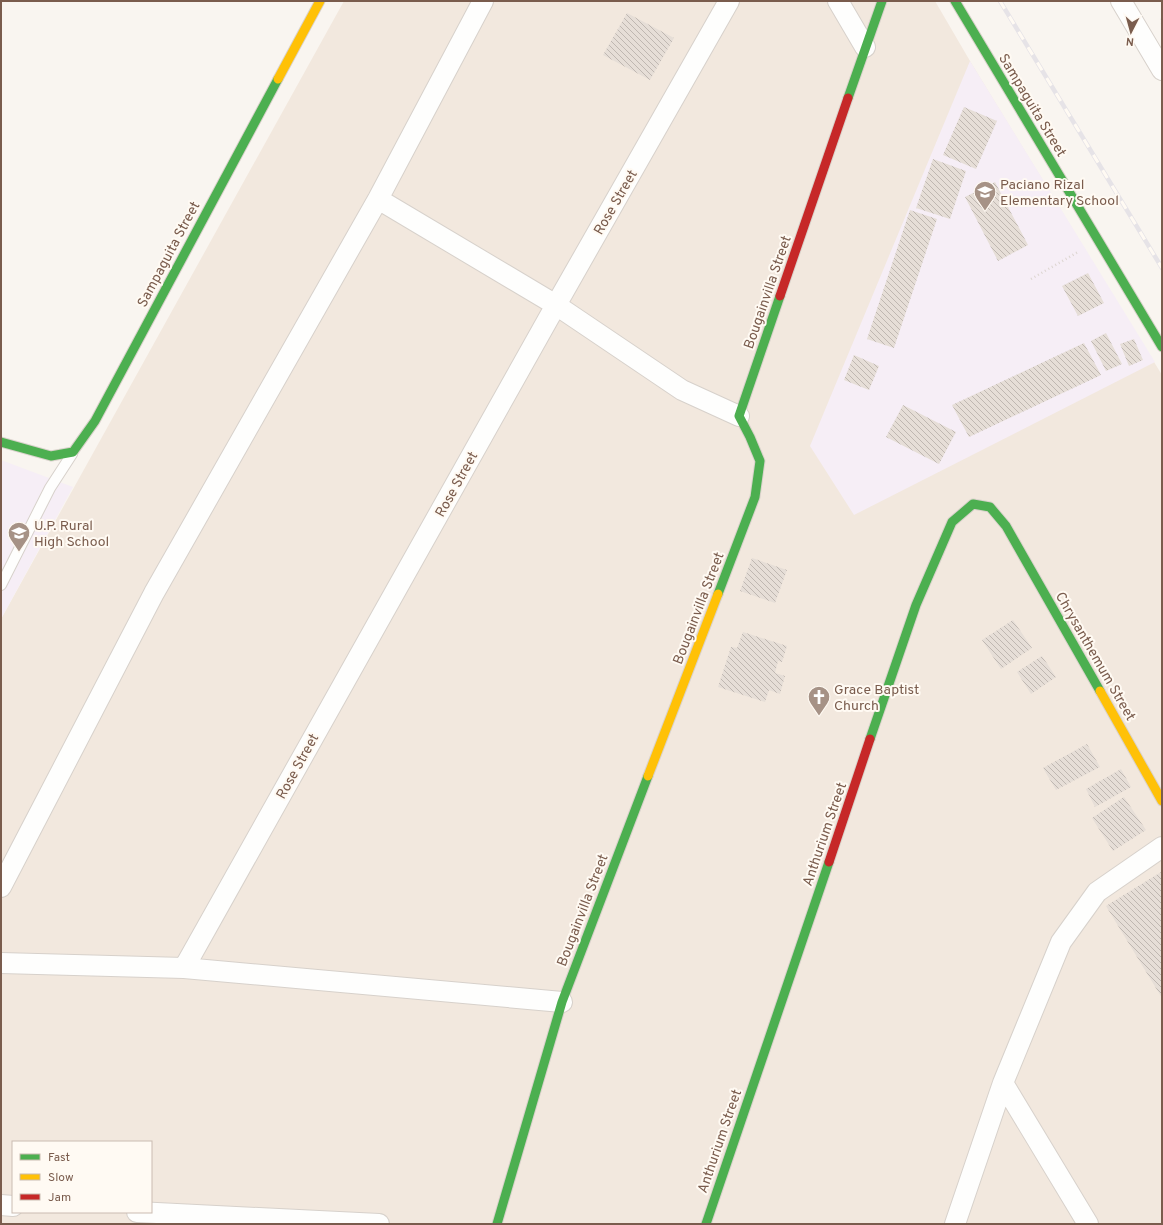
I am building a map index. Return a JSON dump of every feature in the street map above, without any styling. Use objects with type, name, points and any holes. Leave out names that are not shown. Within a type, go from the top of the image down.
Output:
[{"type":"street","name":"Sampaguita Street","points":[[73,452],[94,421],[320,1]]},
{"type":"street","points":[[1,887],[154,593],[378,199],[483,1]]},
{"type":"street","name":"Rose Street","points":[[184,968],[556,305],[729,1]]},
{"type":"street","points":[[838,1],[865,47]]},
{"type":"street","name":"Bougainvilla Street","points":[[497,1224],[562,1002],[755,497],[760,462],[750,437],[739,416],[882,1]]},
{"type":"street","name":"Sampaguita Street","points":[[954,1],[1162,347]]},
{"type":"street","points":[[1121,1],[1162,70]]},
{"type":"street","points":[[378,199],[556,305],[682,390],[739,416]]},
{"type":"street","points":[[1,442],[51,456],[73,452]]},
{"type":"street","name":"Anthurium Street","points":[[706,1224],[916,605],[952,522],[962,513],[973,504],[990,508],[1006,526]]},
{"type":"street","name":"Chrysanthemum Street","points":[[1006,526],[1162,801]]},
{"type":"street","points":[[955,1224],[1003,1083],[1061,942],[1097,892],[1162,847]]},
{"type":"street","points":[[1,963],[184,968],[562,1002]]},
{"type":"street","points":[[1003,1083],[1088,1224]]},
{"type":"street","points":[[1,1205],[12,1206]]},
{"type":"street","points":[[152,1213],[379,1224]]},
{"type":"lane","points":[[1,585],[50,488],[73,452]]},
{"type":"path","points":[[1162,19],[1162,23]]},
{"type":"path","points":[[1032,279],[1097,240]]},
{"type":"shaded area","points":[[344,1],[935,1],[970,61],[1162,375],[1162,1224],[1,1224],[1,619]]},
{"type":"shaded area","name":"Paciano Rizal Elementary School","points":[[970,61],[1155,362],[854,515],[810,446]]},
{"type":"shaded area","name":"U.P. Rural High School","points":[[1,460],[73,487],[1,619]]},
{"type":"building","points":[[627,13],[674,38],[650,80],[603,55]]},
{"type":"building","points":[[964,107],[997,121],[976,169],[943,155]]},
{"type":"building","points":[[933,159],[966,171],[950,219],[916,208]]},
{"type":"building","points":[[995,182],[1028,245],[998,261],[965,197]]},
{"type":"building","points":[[910,210],[937,219],[894,348],[867,339]]},
{"type":"building","points":[[1088,273],[1104,303],[1078,316],[1062,286]]},
{"type":"building","points":[[1106,333],[1122,364],[1106,371],[1091,341]]},
{"type":"building","points":[[1134,339],[1143,360],[1129,366],[1120,344]]},
{"type":"building","points":[[1084,343],[1101,375],[969,437],[952,405]]},
{"type":"building","points":[[854,355],[879,366],[869,390],[844,380]]},
{"type":"building","points":[[903,405],[956,432],[939,464],[886,437]]},
{"type":"building","points":[[752,558],[787,570],[775,603],[740,591]]},
{"type":"building","points":[[1013,620],[1032,648],[1001,669],[982,640]]},
{"type":"building","points":[[743,632],[787,646],[782,662],[778,661],[775,673],[785,676],[780,694],[769,690],[765,702],[718,687],[731,647],[737,648]]},
{"type":"building","points":[[1042,656],[1056,677],[1031,694],[1017,672]]},
{"type":"building","points":[[1087,744],[1100,767],[1056,790],[1043,768]]},
{"type":"building","points":[[1121,769],[1131,787],[1095,807],[1086,789]]},
{"type":"building","points":[[1124,797],[1146,830],[1113,851],[1092,818]]},
{"type":"building","points":[[1161,872],[1162,874],[1162,998],[1106,906]]},
{"type":"railway","points":[[1000,1],[1162,268]]},
{"type":"traffic: fast","points":[[848,98],[882,1]]},
{"type":"traffic: fast","points":[[955,1],[1162,347]]},
{"type":"traffic: fast","points":[[1,442],[51,456],[73,452],[95,421],[278,79]]},
{"type":"traffic: fast","points":[[718,594],[755,497],[760,461],[739,416],[780,296]]},
{"type":"traffic: fast","points":[[870,739],[916,605],[952,522],[973,504],[990,507],[1006,526],[1100,691]]},
{"type":"traffic: fast","points":[[497,1224],[562,1002],[648,776]]},
{"type":"traffic: fast","points":[[706,1224],[829,862]]},
{"type":"traffic: slow","points":[[278,79],[320,1]]},
{"type":"traffic: slow","points":[[648,776],[718,594]]},
{"type":"traffic: slow","points":[[1100,691],[1162,801]]},
{"type":"traffic: jam","points":[[780,296],[848,98]]},
{"type":"traffic: jam","points":[[829,862],[870,739]]},
{"type":"place","name":"Paciano Rizal Elementary School","points":[[985,212]]},
{"type":"place","name":"U.P. Rural High School","points":[[19,552]]},
{"type":"place","name":"Grace Baptist Church","points":[[819,716]]}]
